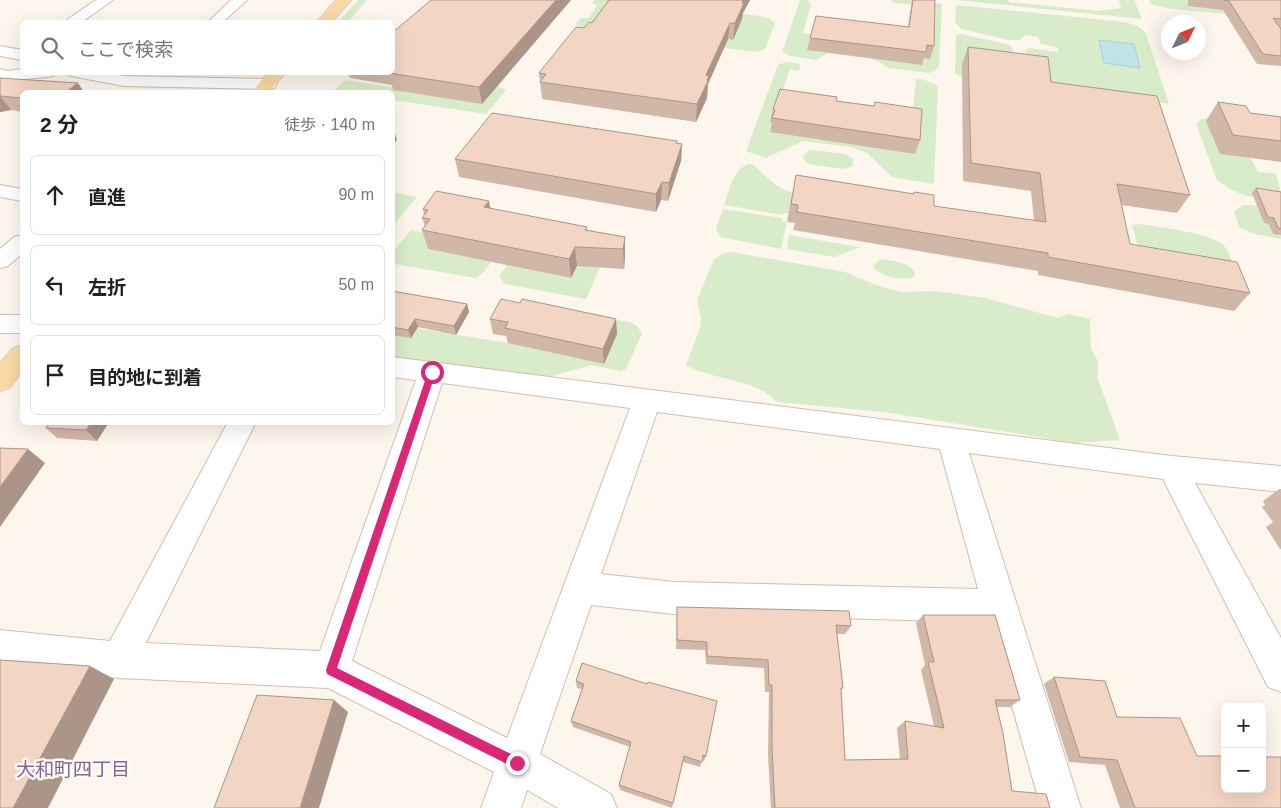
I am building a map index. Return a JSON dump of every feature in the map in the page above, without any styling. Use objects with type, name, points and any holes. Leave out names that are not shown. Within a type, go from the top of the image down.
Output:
[{"type":"main road","points":[[326,20],[344,0]]},
{"type":"main road","points":[[0,381],[20,357]]},
{"type":"street","points":[[77,20],[106,0]]},
{"type":"street","points":[[217,20],[240,0]]},
{"type":"street","points":[[0,50],[20,55]]},
{"type":"street","points":[[0,74],[22,75]]},
{"type":"street","points":[[92,75],[124,81],[155,76],[269,83]]},
{"type":"street","points":[[140,90],[155,76]]},
{"type":"street","points":[[0,191],[20,195]]},
{"type":"street","points":[[0,261],[20,244]]},
{"type":"street","points":[[0,324],[20,324]]},
{"type":"street","points":[[395,367],[1172,468],[1281,479]]},
{"type":"street","points":[[331,670],[432,372]]},
{"type":"street","points":[[501,808],[647,400]]},
{"type":"street","points":[[119,660],[240,425]]},
{"type":"street","points":[[954,439],[954,453],[1060,808]]},
{"type":"street","points":[[1172,468],[1281,674]]},
{"type":"street","points":[[580,588],[674,598],[1000,606]]},
{"type":"street","points":[[0,648],[119,660],[331,670],[517,763],[597,808]]},
{"type":"green space","points":[[358,0],[367,0],[350,20],[340,20]]},
{"type":"green space","points":[[594,0],[625,0],[760,16],[770,19],[775,23],[765,49],[756,52],[584,30],[575,24],[581,18],[589,18],[597,5],[592,4]]},
{"type":"green space","points":[[800,0],[808,0],[811,5],[803,33],[923,48],[926,7],[891,2],[891,0],[915,0],[942,4],[939,67],[929,73],[889,68],[874,59],[828,53],[816,60],[791,56],[782,52]]},
{"type":"green space","points":[[956,0],[1009,0],[1009,2],[1099,11],[1121,8],[1119,0],[1134,0],[1142,19]]},
{"type":"green space","points":[[1149,0],[1276,0],[1281,3],[1281,33],[1267,18],[1165,8],[1151,4]]},
{"type":"green space","points":[[956,5],[1124,22],[1136,26],[1146,34],[1169,104],[959,76],[955,73],[956,36],[961,34],[1006,44],[1013,48],[1012,54],[1025,56],[1025,50],[1029,48],[1058,52],[1058,48],[1041,44],[1038,37],[1025,35],[1020,40],[1009,40],[961,29],[955,22]]},
{"type":"green space","points":[[786,62],[800,64],[799,71],[790,69],[778,102],[912,117],[916,79],[925,80],[938,86],[934,184],[892,177],[867,153],[851,147],[803,141],[766,158],[746,151],[778,65]]},
{"type":"green space","points":[[407,71],[494,84],[506,90],[486,114],[395,100],[395,90],[334,90],[346,80],[390,87]]},
{"type":"green space","points":[[1201,119],[1231,120],[1258,172],[1276,174],[1281,193],[1262,198],[1246,196],[1232,190],[1217,180],[1196,124]]},
{"type":"green space","points":[[810,150],[845,154],[853,159],[853,166],[843,169],[808,164],[803,158]]},
{"type":"green space","points":[[754,165],[771,181],[784,189],[799,194],[822,197],[791,203],[789,213],[784,213],[783,215],[724,205],[735,175],[744,166]]},
{"type":"green space","points":[[395,192],[417,197],[395,224]]},
{"type":"green space","points":[[1243,205],[1272,206],[1281,216],[1281,239],[1255,234],[1239,227],[1234,211]]},
{"type":"green space","points":[[723,209],[782,218],[782,221],[787,222],[781,249],[720,237],[716,229]]},
{"type":"green space","points":[[1139,224],[1185,231],[1210,238],[1225,247],[1232,261],[1229,264],[1139,251],[1132,225]]},
{"type":"green space","points":[[411,230],[430,234],[428,249],[491,262],[484,272],[475,278],[395,264],[395,249]]},
{"type":"green space","points":[[789,235],[860,247],[834,257],[787,249]]},
{"type":"green space","points":[[732,252],[845,272],[876,285],[901,292],[935,291],[985,298],[1058,318],[1069,314],[1090,319],[1091,349],[1098,361],[1098,379],[1120,440],[1075,443],[884,412],[777,402],[757,388],[686,365],[700,328],[701,318],[697,300],[714,259],[724,253]]},
{"type":"green space","points":[[883,259],[901,263],[913,269],[914,277],[898,278],[880,273],[873,266]]},
{"type":"green space","points":[[507,265],[571,278],[577,266],[601,265],[586,299],[505,284],[499,276]]},
{"type":"green space","points":[[557,309],[629,322],[636,325],[642,333],[626,369],[620,371],[591,365],[546,378],[395,358],[395,324],[508,343],[524,314]]},
{"type":"water","points":[[1099,40],[1134,44],[1140,68],[1104,63]]},
{"type":"building","points":[[431,0],[556,0],[479,87],[395,74],[395,30]]},
{"type":"building","points":[[609,0],[743,0],[742,3],[744,3],[735,23],[730,23],[706,75],[709,76],[708,81],[697,104],[540,82],[546,74],[539,73],[576,27],[584,28],[589,22],[592,23]]},
{"type":"building","points":[[913,0],[935,0],[934,46],[927,45],[926,52],[810,38],[816,16],[909,27]]},
{"type":"building","points":[[1223,0],[1281,0],[1281,19],[1273,18],[1281,29],[1281,56],[1263,54],[1229,1]]},
{"type":"building","points":[[968,47],[1048,57],[1051,82],[1157,96],[1190,195],[1117,184],[1130,244],[1237,262],[1250,293],[1048,257],[1048,253],[797,212],[798,205],[791,204],[796,175],[914,194],[914,192],[934,195],[934,206],[1046,222],[1040,173],[971,163]]},
{"type":"building","points":[[0,78],[78,83],[69,90],[20,90],[20,98],[0,96]]},
{"type":"building","points":[[780,89],[837,97],[836,101],[874,106],[875,102],[922,109],[920,140],[772,118]]},
{"type":"building","points":[[1218,102],[1246,106],[1250,113],[1281,117],[1281,141],[1233,135]]},
{"type":"building","points":[[492,113],[677,141],[676,143],[682,144],[669,183],[662,182],[656,194],[455,159]]},
{"type":"building","points":[[1256,188],[1281,192],[1281,229],[1278,228],[1274,218],[1268,217]]},
{"type":"building","points":[[436,191],[489,201],[484,207],[587,227],[585,230],[625,237],[623,249],[575,247],[569,259],[422,230],[430,219],[422,218],[428,210],[423,209]]},
{"type":"building","points":[[395,292],[467,304],[454,326],[415,319],[408,330],[395,328]]},
{"type":"building","points":[[501,299],[520,303],[522,299],[616,319],[603,349],[505,328],[508,322],[490,319]]},
{"type":"building","points":[[48,425],[90,425],[86,430],[46,428]]},
{"type":"building","points":[[0,448],[28,449],[0,487]]},
{"type":"building","points":[[677,607],[849,611],[851,626],[836,625],[843,688],[841,688],[845,760],[908,759],[905,721],[944,728],[928,662],[934,662],[923,615],[995,615],[1020,700],[995,700],[1003,733],[1012,791],[1046,794],[1050,808],[775,808],[772,748],[772,685],[769,685],[768,660],[707,656],[707,642],[677,640]]},
{"type":"building","points":[[0,660],[90,666],[13,808],[0,808]]},
{"type":"building","points":[[582,663],[647,684],[648,682],[717,701],[706,756],[703,755],[702,762],[684,756],[673,803],[619,785],[631,742],[571,721],[584,684],[576,681]]},
{"type":"building","points":[[1054,677],[1105,681],[1117,717],[1180,718],[1197,756],[1221,756],[1221,793],[1266,793],[1266,757],[1281,757],[1281,808],[1135,808],[1117,760],[1080,757]]},
{"type":"building","points":[[257,695],[334,700],[300,808],[214,808]]},
{"type":"district","name":"大和町四丁目","points":[[73,769]]},
{"type":"route","points":[[432,372],[331,670],[517,763]]}]
